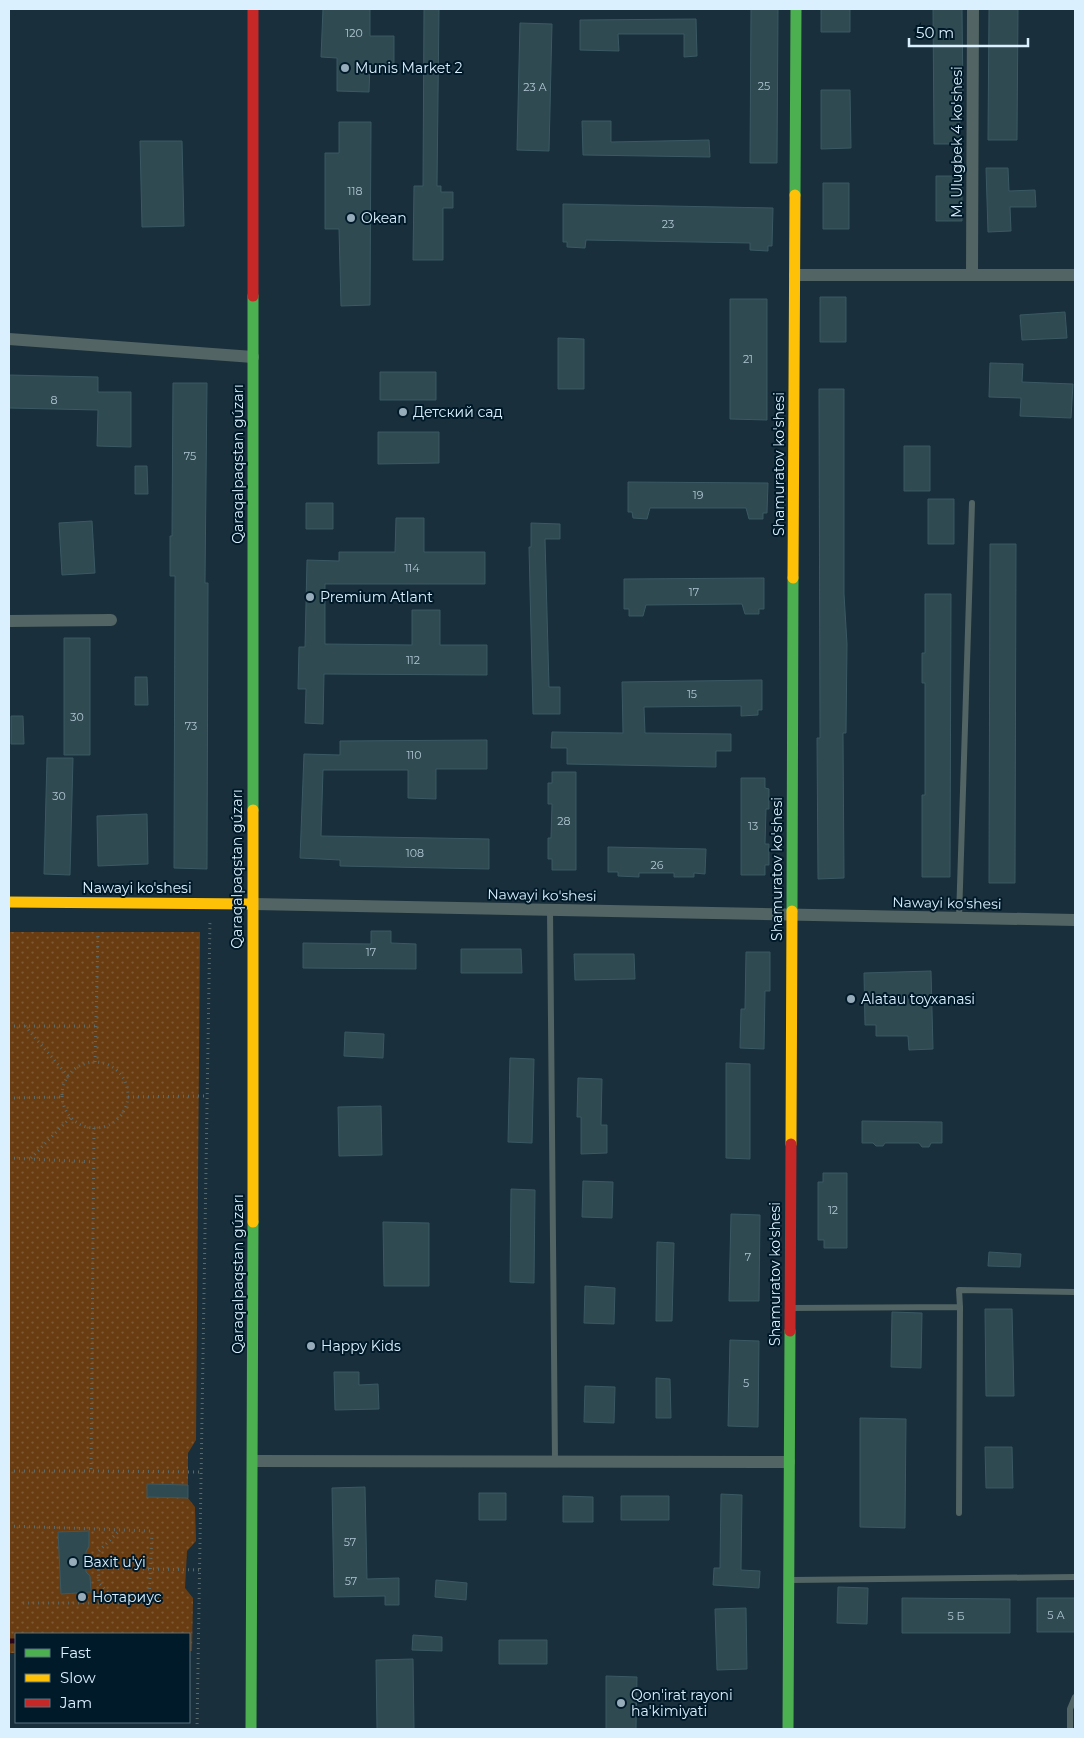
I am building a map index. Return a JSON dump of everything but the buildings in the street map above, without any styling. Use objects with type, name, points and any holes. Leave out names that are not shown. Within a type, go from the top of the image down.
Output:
[{"type":"street","name":"Qaraqalpaqstan gúzarı","points":[[251,1729],[253,1461],[253,9]]},
{"type":"street","name":"Shamuratov ko'shesi","points":[[788,1729],[796,9]]},
{"type":"street","name":"M. Ulugbek 4 ko'shesi","points":[[972,275],[973,9]]},
{"type":"street","points":[[795,275],[1075,275]]},
{"type":"street","points":[[9,339],[253,357]]},
{"type":"street","points":[[9,621],[111,620]]},
{"type":"street","name":"Nawayi ko'shesi","points":[[9,902],[210,903],[1075,920]]},
{"type":"street","points":[[253,1461],[790,1462]]},
{"type":"lane","points":[[959,918],[972,503]]},
{"type":"lane","points":[[550,910],[555,1461]]},
{"type":"lane","points":[[959,1513],[959,1290],[1075,1292]]},
{"type":"lane","points":[[790,1308],[960,1307]]},
{"type":"lane","points":[[789,1580],[1075,1577]]},
{"type":"lane","points":[[1070,1729],[1070,1709],[1075,1697]]},
{"type":"path","points":[[197,1729],[210,903]]},
{"type":"path","points":[[95,1062],[98,932]]},
{"type":"path","points":[[9,1026],[96,1026]]},
{"type":"path","points":[[25,1026],[68,1076]]},
{"type":"path","points":[[95,1062],[106,1064],[115,1069],[127,1086],[128,1097],[121,1116],[112,1124],[94,1128],[80,1124],[71,1117],[65,1108],[63,1097],[64,1086],[68,1076],[85,1064],[95,1062]]},
{"type":"path","points":[[128,1097],[207,1096]]},
{"type":"path","points":[[9,1098],[63,1097]]},
{"type":"path","points":[[31,1158],[71,1117]]},
{"type":"path","points":[[90,1471],[94,1128]]},
{"type":"path","points":[[9,1158],[94,1162]]},
{"type":"path","points":[[9,1471],[201,1472]]},
{"type":"path","points":[[9,1526],[152,1531],[149,1603],[23,1603]]},
{"type":"path","points":[[118,1603],[99,1583],[98,1552],[120,1530]]},
{"type":"path","points":[[98,1568],[200,1570]]},
{"type":"shaded area","points":[[9,932],[200,932],[196,1440],[188,1453],[188,1498],[195,1507],[196,1541],[187,1551],[185,1588],[193,1598],[192,1651],[190,1651],[190,1633],[15,1633],[15,1653],[9,1653]]},
{"type":"waterway","points":[[9,1641],[15,1641]]},
{"type":"traffic: fast","points":[[795,195],[796,9]]},
{"type":"traffic: fast","points":[[253,296],[253,810]]},
{"type":"traffic: fast","points":[[792,911],[793,578]]},
{"type":"traffic: fast","points":[[251,1729],[253,1222]]},
{"type":"traffic: fast","points":[[788,1729],[790,1331]]},
{"type":"traffic: slow","points":[[793,578],[795,195]]},
{"type":"traffic: slow","points":[[253,810],[253,1222]]},
{"type":"traffic: slow","points":[[9,902],[252,904]]},
{"type":"traffic: slow","points":[[791,1144],[792,911]]},
{"type":"traffic: jam","points":[[253,9],[253,296]]},
{"type":"traffic: jam","points":[[790,1331],[791,1144]]},
{"type":"place","name":"Munis Market 2","points":[[345,68]]},
{"type":"place","name":"Okean","points":[[351,218]]},
{"type":"place","name":"Детский сад","points":[[403,412]]},
{"type":"place","name":"Premium Atlant","points":[[310,597]]},
{"type":"place","name":"Alatau toyxanasi","points":[[851,999]]},
{"type":"place","name":"Happy Kids","points":[[311,1346]]},
{"type":"place","name":"Baxit u'yi","points":[[73,1562]]},
{"type":"place","name":"Нотариус","points":[[82,1597]]},
{"type":"place","name":"Qon'irat rayoni ha'kimiyati","points":[[621,1703]]}]
